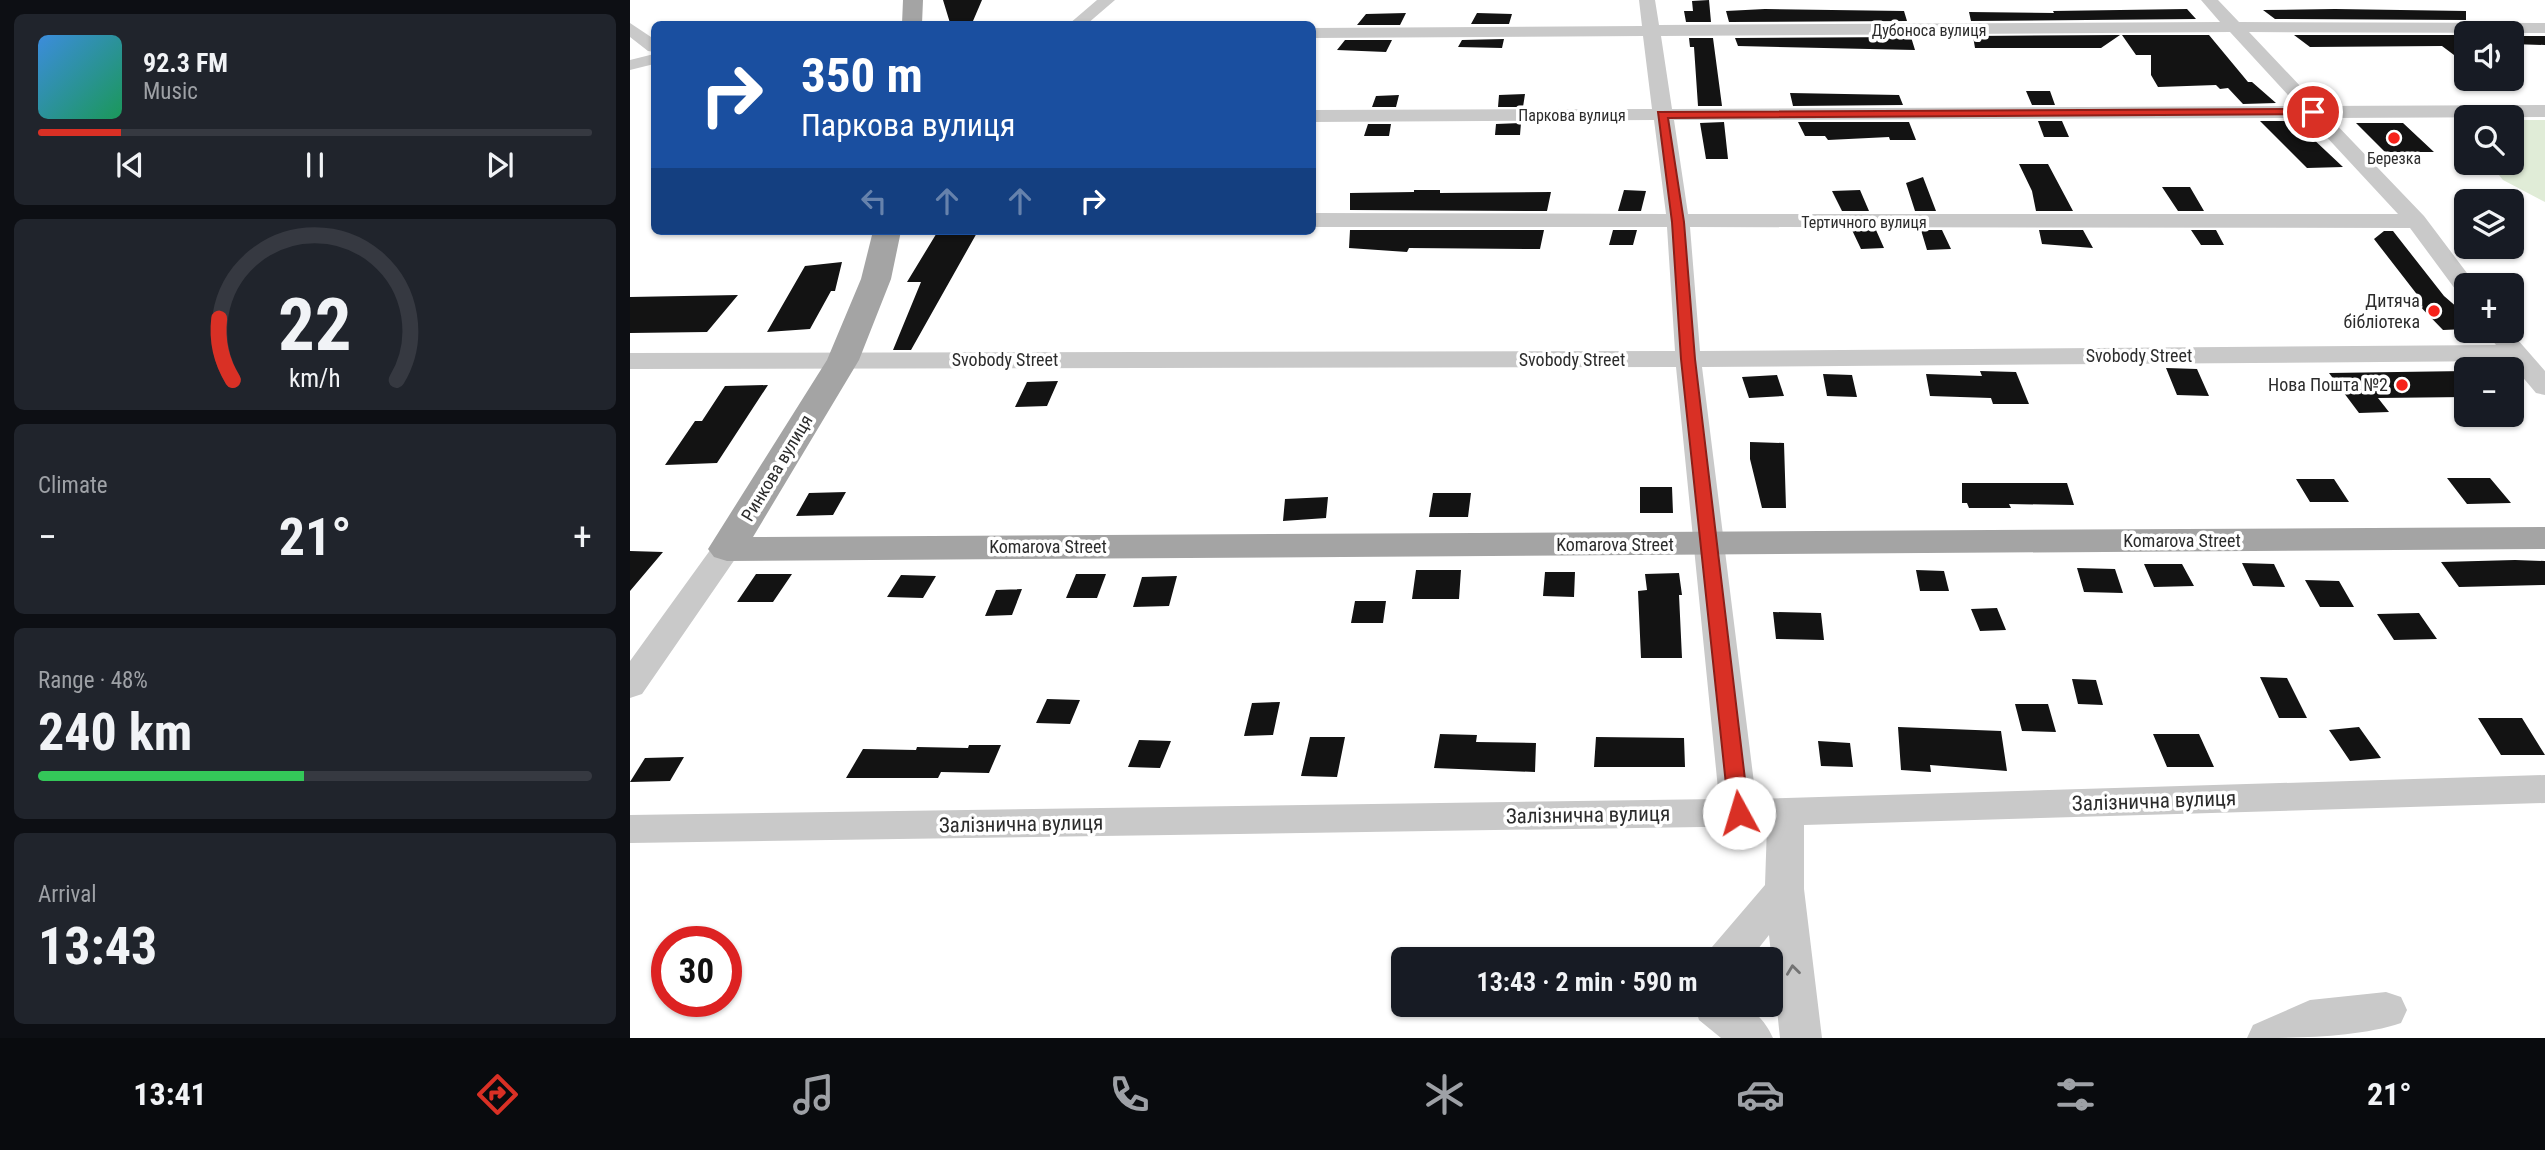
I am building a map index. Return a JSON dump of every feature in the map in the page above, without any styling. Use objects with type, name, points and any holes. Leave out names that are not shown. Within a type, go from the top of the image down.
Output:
[{"type":"main road","points":[[912,21],[913,0]]},
{"type":"main road","name":"Ринкова вулиця","points":[[727,549],[842,360],[876,279],[886,235]]},
{"type":"main road","name":"Komarova Street","points":[[727,549],[2545,538]]},
{"type":"street","points":[[1081,21],[1107,0]]},
{"type":"street","points":[[1647,0],[1678,222],[1688,359],[1739,813]]},
{"type":"street","points":[[2209,0],[2416,220],[2455,273]]},
{"type":"street","name":"Дубоноса вулиця","points":[[1316,33],[2234,27],[2545,28]]},
{"type":"street","points":[[630,28],[651,45]]},
{"type":"street","points":[[630,65],[651,59]]},
{"type":"street","name":"Паркова вулиця","points":[[1316,116],[2545,111]]},
{"type":"street","name":"Тертичного вулиця","points":[[1316,220],[2416,220]]},
{"type":"street","points":[[2506,343],[2545,387]]},
{"type":"street","name":"Svobody Street","points":[[630,361],[1688,359],[2514,353]]},
{"type":"street","name":"Ринкова вулиця","points":[[630,686],[727,549]]},
{"type":"street","name":"Залізнична вулиця","points":[[630,829],[1739,813],[2545,789]]},
{"type":"street","points":[[1786,811],[1784,889],[1801,1038]]},
{"type":"street","points":[[1736,947],[1784,889]]},
{"type":"street","points":[[2268,1038],[2310,1018],[2386,1010]]},
{"type":"street","points":[[1726,1017],[1752,1038]]},
{"type":"green space","points":[[2524,120],[2545,120],[2545,202],[2503,180],[2499,175],[2524,175]]},
{"type":"building","points":[[943,0],[982,0],[973,21],[949,21]]},
{"type":"building","points":[[1709,0],[1711,22],[1686,22],[1684,11],[1693,11],[1692,1]]},
{"type":"building","points":[[2187,9],[2196,19],[1971,21],[1969,12],[2054,13],[2053,11]]},
{"type":"building","points":[[2263,10],[2466,11],[2466,20],[2275,19]]},
{"type":"building","points":[[1726,11],[1904,11],[1907,21],[1729,22]]},
{"type":"building","points":[[1406,13],[1400,25],[1357,25],[1366,14]]},
{"type":"building","points":[[1477,13],[1512,14],[1509,24],[1471,24]]},
{"type":"building","points":[[2120,35],[2101,48],[1975,48],[1973,36]]},
{"type":"building","points":[[2122,35],[2209,35],[2248,82],[2252,82],[2276,103],[2243,104],[2228,88],[2220,89],[2216,85],[2158,87],[2151,75],[2151,55],[2136,55]]},
{"type":"building","points":[[2294,35],[2454,35],[2454,55],[2442,46],[2310,47]]},
{"type":"building","points":[[2524,36],[2545,36],[2545,45],[2524,44]]},
{"type":"building","points":[[1911,37],[1915,50],[1738,46],[1735,38]]},
{"type":"building","points":[[1689,38],[1713,38],[1722,106],[1698,106],[1694,47],[1690,47]]},
{"type":"building","points":[[1504,39],[1502,48],[1458,47],[1462,40]]},
{"type":"building","points":[[1345,40],[1392,40],[1386,52],[1337,50]]},
{"type":"building","points":[[2026,91],[2050,91],[2055,105],[2032,105]]},
{"type":"building","points":[[1790,93],[1899,95],[1903,105],[1793,106]]},
{"type":"building","points":[[1525,94],[1523,107],[1498,107],[1499,95]]},
{"type":"building","points":[[1399,95],[1396,107],[1372,107],[1376,96]]},
{"type":"building","points":[[2038,121],[2062,121],[2069,137],[2044,137]]},
{"type":"building","points":[[2260,121],[2294,121],[2343,167],[2307,168]]},
{"type":"building","points":[[1724,122],[1728,159],[1706,159],[1700,123]]},
{"type":"building","points":[[1798,122],[1909,122],[1916,140],[1890,140],[1889,137],[1828,140],[1825,136],[1805,136]]},
{"type":"building","points":[[1521,123],[1520,135],[1495,135],[1496,124]]},
{"type":"building","name":"Березка","points":[[2356,123],[2403,123],[2434,152],[2385,152]]},
{"type":"building","points":[[1368,124],[1391,124],[1389,136],[1364,136]]},
{"type":"building","points":[[2019,164],[2048,164],[2073,211],[2036,211],[2032,191]]},
{"type":"building","points":[[1923,177],[1936,211],[1915,211],[1906,183]]},
{"type":"building","points":[[2162,187],[2190,187],[2204,211],[2178,211]]},
{"type":"building","points":[[1440,190],[1440,193],[1551,192],[1547,211],[1350,210],[1350,193]]},
{"type":"building","points":[[1624,190],[1646,191],[1641,211],[1618,211]]},
{"type":"building","points":[[1860,190],[1869,211],[1842,211],[1832,191]]},
{"type":"building","points":[[1350,230],[1544,230],[1540,249],[1409,248],[1407,252],[1349,248]]},
{"type":"building","points":[[1613,230],[1637,230],[1633,245],[1609,245]]},
{"type":"building","points":[[1852,230],[1876,230],[1884,248],[1861,249]]},
{"type":"building","points":[[1921,230],[1942,230],[1951,249],[1927,250]]},
{"type":"building","points":[[2039,230],[2083,230],[2093,248],[2042,244]]},
{"type":"building","points":[[2191,230],[2216,230],[2224,245],[2201,245]]},
{"type":"building","points":[[2384,231],[2393,231],[2444,296],[2454,305],[2454,330],[2443,330],[2411,297],[2419,297],[2374,239]]},
{"type":"building","points":[[936,235],[976,235],[911,350],[893,350],[921,282],[907,282]]},
{"type":"building","points":[[842,262],[835,291],[831,291],[810,329],[767,332],[805,266]]},
{"type":"building","points":[[738,295],[707,332],[630,333],[630,297]]},
{"type":"building","points":[[2166,368],[2197,369],[2209,396],[2177,395]]},
{"type":"building","points":[[1980,371],[2016,372],[2029,404],[1993,404],[1991,398],[1930,396],[1926,374],[1982,376]]},
{"type":"building","name":"Нова Пошта №2","points":[[2454,371],[2454,397],[2378,398],[2389,412],[2359,413],[2329,373]]},
{"type":"building","points":[[1823,374],[1852,375],[1857,397],[1827,396]]},
{"type":"building","points":[[1777,375],[1784,396],[1749,398],[1742,377]]},
{"type":"building","points":[[1058,381],[1047,406],[1015,407],[1027,382]]},
{"type":"building","points":[[768,385],[717,463],[665,465],[695,421],[702,421],[725,386]]},
{"type":"building","points":[[1750,442],[1784,443],[1786,508],[1762,508],[1750,459]]},
{"type":"building","points":[[2447,478],[2490,478],[2511,503],[2467,504]]},
{"type":"building","points":[[2296,479],[2334,479],[2349,502],[2310,502]]},
{"type":"building","points":[[1962,483],[2067,483],[2074,505],[2009,504],[2011,508],[1969,508],[1967,503],[1962,503]]},
{"type":"building","points":[[1640,487],[1672,487],[1673,513],[1640,513]]},
{"type":"building","points":[[846,492],[833,515],[796,516],[809,493]]},
{"type":"building","points":[[1433,493],[1471,493],[1468,517],[1429,517]]},
{"type":"building","points":[[1328,497],[1326,518],[1283,521],[1285,499]]},
{"type":"building","points":[[630,551],[663,552],[630,591]]},
{"type":"building","points":[[2545,561],[2545,585],[2459,587],[2441,562]]},
{"type":"building","points":[[2242,563],[2274,564],[2285,587],[2253,586]]},
{"type":"building","points":[[2144,564],[2182,564],[2194,586],[2154,587]]},
{"type":"building","points":[[2077,568],[2115,569],[2123,593],[2084,592]]},
{"type":"building","points":[[1416,570],[1461,570],[1459,599],[1412,599]]},
{"type":"building","points":[[1916,570],[1944,571],[1949,591],[1920,591]]},
{"type":"building","points":[[1545,572],[1575,572],[1574,597],[1543,596]]},
{"type":"building","points":[[1679,573],[1682,595],[1679,595],[1682,658],[1641,658],[1638,591],[1647,590],[1645,574]]},
{"type":"building","points":[[756,574],[792,574],[773,602],[737,602]]},
{"type":"building","points":[[1076,574],[1106,574],[1097,598],[1066,598]]},
{"type":"building","points":[[901,575],[936,576],[923,598],[887,597]]},
{"type":"building","points":[[1177,576],[1169,606],[1133,607],[1142,577]]},
{"type":"building","points":[[2305,580],[2339,581],[2354,607],[2320,607]]},
{"type":"building","points":[[1022,589],[1012,615],[985,616],[996,590]]},
{"type":"building","points":[[1355,601],[1386,601],[1383,623],[1351,623]]},
{"type":"building","points":[[1997,608],[2006,630],[1980,631],[1971,609]]},
{"type":"building","points":[[1773,612],[1821,613],[1824,640],[1776,639]]},
{"type":"building","points":[[2419,613],[2437,639],[2394,640],[2377,614]]},
{"type":"building","points":[[2260,677],[2287,678],[2307,718],[2279,718]]},
{"type":"building","points":[[2072,679],[2096,680],[2103,705],[2078,704]]},
{"type":"building","points":[[1047,699],[1080,700],[1070,724],[1036,723]]},
{"type":"building","points":[[1280,702],[1273,735],[1244,736],[1252,703]]},
{"type":"building","points":[[2015,704],[2048,704],[2056,732],[2022,731]]},
{"type":"building","points":[[2478,718],[2522,718],[2545,755],[2501,755]]},
{"type":"building","points":[[1898,727],[2001,731],[2007,771],[1930,765],[1931,772],[1901,770]]},
{"type":"building","points":[[2359,727],[2381,758],[2350,761],[2329,730]]},
{"type":"building","points":[[1440,734],[1477,735],[1476,742],[1536,743],[1535,772],[1434,768]]},
{"type":"building","points":[[2153,734],[2199,734],[2214,767],[2167,767]]},
{"type":"building","points":[[1310,737],[1345,737],[1337,777],[1301,776]]},
{"type":"building","points":[[1596,737],[1684,738],[1685,767],[1594,767]]},
{"type":"building","points":[[1139,740],[1171,741],[1160,768],[1128,767]]},
{"type":"building","points":[[1818,741],[1850,743],[1853,767],[1821,766]]},
{"type":"building","points":[[969,745],[1001,745],[989,773],[941,772],[938,778],[846,778],[863,749],[916,750],[917,747],[968,748]]},
{"type":"building","points":[[684,757],[670,781],[630,782],[645,758]]},
{"type":"place","name":"Березка","points":[[2394,138]]},
{"type":"place","name":"Дитяча бібліотека","points":[[2434,311]]},
{"type":"place","name":"Нова Пошта №2","points":[[2402,385]]},
{"type":"route","points":[[1739,813],[1688,359],[1678,222],[1662,115],[2313,112]]}]
